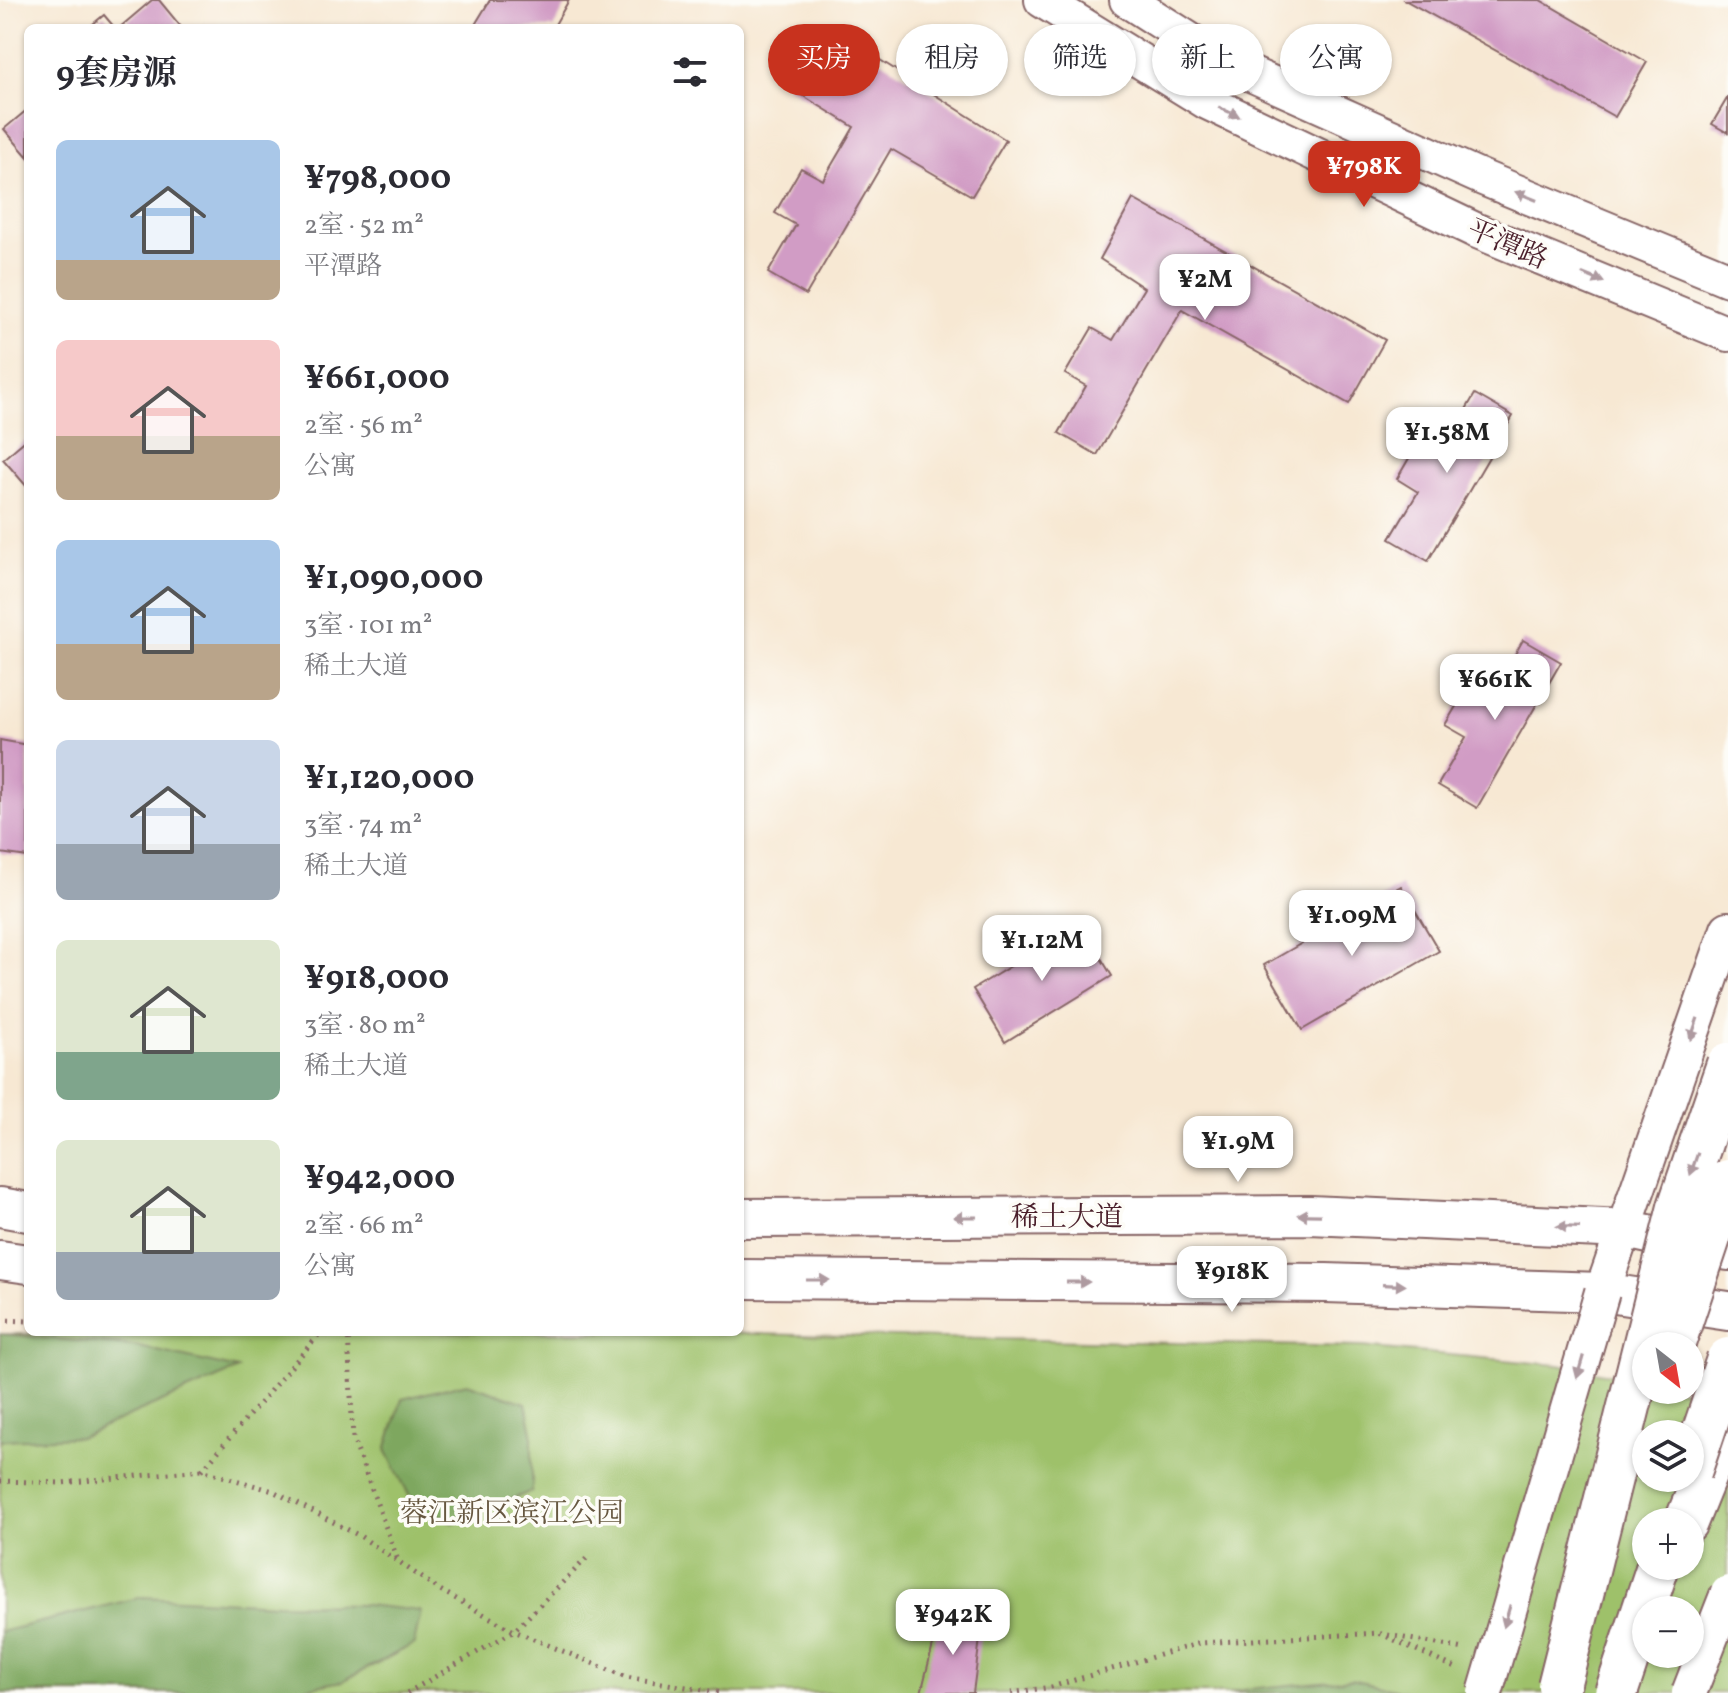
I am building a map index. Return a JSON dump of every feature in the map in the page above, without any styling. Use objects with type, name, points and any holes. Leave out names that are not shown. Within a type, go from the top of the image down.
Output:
[{"type":"main road","points":[[1558,1689],[1679,1207],[1728,1064]]},
{"type":"main road","points":[[1678,1332],[1728,1181]]},
{"type":"main road","points":[[0,1207],[24,1211]]},
{"type":"main road","name":"稀土大道","points":[[744,1218],[1310,1215],[1625,1229],[1728,1251]]},
{"type":"main road","points":[[0,1260],[24,1263]]},
{"type":"main road","points":[[744,1279],[1326,1283],[1602,1292],[1728,1311]]},
{"type":"main road","points":[[1704,1430],[1728,1359]]},
{"type":"main road","points":[[1558,1689],[1653,1404]]},
{"type":"main road","points":[[1692,1508],[1728,1417]]},
{"type":"main road","points":[[1616,1693],[1653,1580]]},
{"type":"main road","points":[[1616,1693],[1632,1654]]},
{"type":"street","name":"平潭路","points":[[1042,0],[1207,102],[1475,230],[1728,334]]},
{"type":"street","name":"平潭路","points":[[1127,0],[1224,62],[1483,178],[1728,279]]},
{"type":"street","points":[[1478,1684],[1602,1292],[1728,929]]},
{"type":"street","points":[[1689,1693],[1728,1593]]},
{"type":"path","points":[[0,1320],[24,1321]]},
{"type":"path","points":[[202,1470],[318,1336]]},
{"type":"path","points":[[348,1336],[353,1439],[399,1563]]},
{"type":"path","points":[[0,1481],[61,1483],[202,1470],[273,1491],[360,1536],[440,1590],[514,1631],[626,1677],[722,1693]]},
{"type":"path","points":[[407,1693],[514,1631],[589,1556]]},
{"type":"path","points":[[1011,1693],[1051,1687],[1200,1643],[1379,1633],[1478,1684]]},
{"type":"green space","name":"蓉江新区滨江公园","points":[[0,1334],[744,1334],[1362,1347],[1558,1365],[1632,1378],[1632,1404],[1704,1404],[1704,1390],[1728,1394],[1728,1693],[0,1693]]},
{"type":"green space","points":[[0,1334],[135,1346],[238,1369],[81,1437],[0,1440]]},
{"type":"green space","points":[[467,1383],[526,1403],[532,1432],[532,1491],[453,1523],[410,1497],[386,1450],[402,1399]]},
{"type":"green space","points":[[142,1597],[366,1605],[421,1611],[414,1644],[343,1681],[279,1693],[0,1693],[0,1632]]},
{"type":"green space","points":[[1352,1679],[1410,1693],[1228,1693],[1248,1689]]},
{"type":"building","points":[[152,0],[159,0],[179,24],[124,24]]},
{"type":"building","points":[[490,0],[569,0],[555,24],[475,24]]},
{"type":"building","points":[[1405,0],[1540,0],[1647,62],[1615,117]]},
{"type":"building","points":[[104,15],[112,24],[93,24]]},
{"type":"building","points":[[880,60],[896,70],[896,96],[937,96],[1006,140],[972,196],[891,149],[806,295],[768,273],[796,225],[775,213],[801,168],[823,180],[854,127],[803,96],[880,96]]},
{"type":"building","points":[[1728,97],[1728,133],[1712,124]]},
{"type":"building","points":[[24,112],[24,152],[4,129]]},
{"type":"building","points":[[1133,199],[1385,340],[1349,404],[1182,310],[1097,455],[1059,433],[1086,386],[1065,374],[1092,328],[1113,340],[1144,288],[1100,259]]},
{"type":"building","points":[[1475,394],[1513,416],[1428,561],[1390,539],[1418,492],[1397,479],[1423,434],[1444,447]]},
{"type":"building","points":[[24,441],[24,483],[3,459]]},
{"type":"building","points":[[1523,640],[1561,662],[1477,808],[1438,785],[1466,737],[1445,725],[1471,681],[1493,693]]},
{"type":"building","points":[[0,740],[24,744],[24,856],[0,853]]},
{"type":"building","points":[[1401,886],[1439,951],[1302,1030],[1264,965]]},
{"type":"building","points":[[1080,924],[1112,976],[1005,1042],[973,989]]},
{"type":"building","points":[[941,1613],[982,1623],[973,1693],[921,1693]]}]
